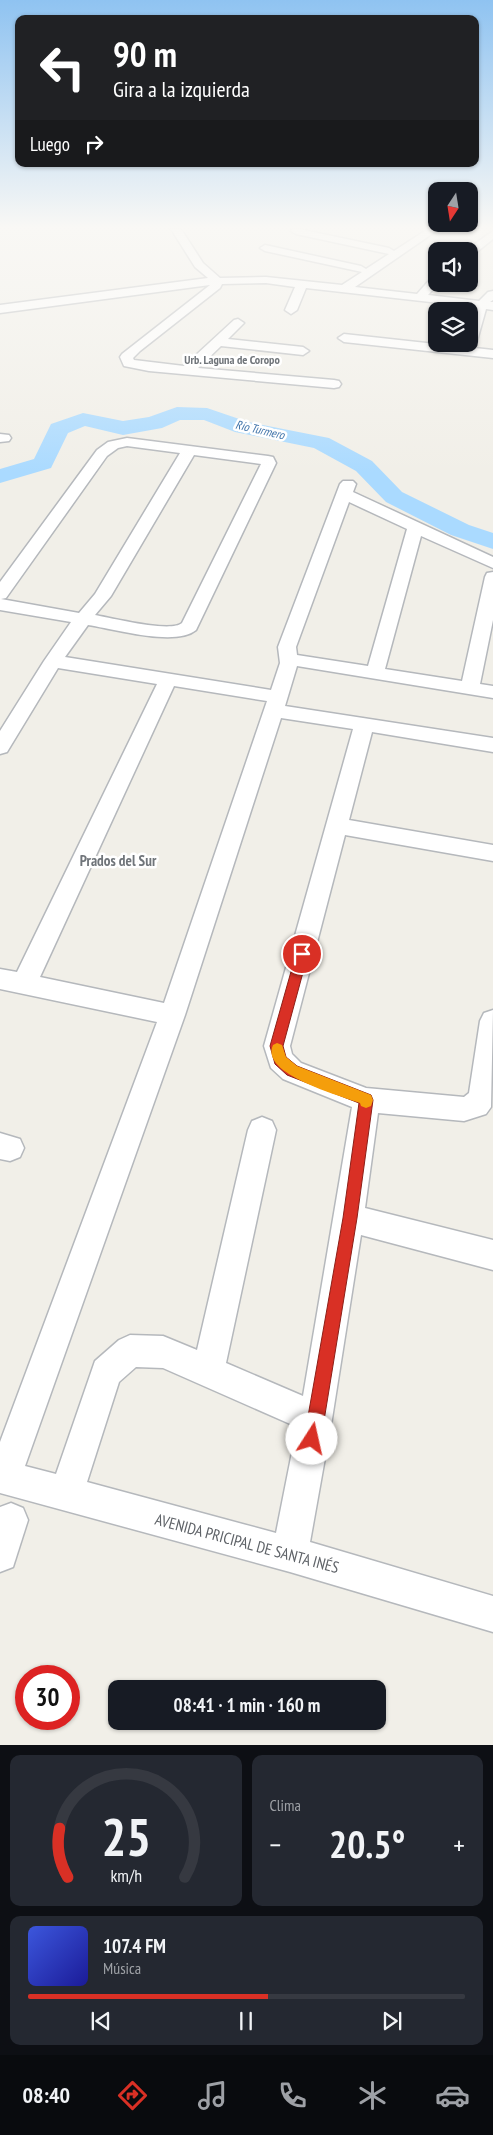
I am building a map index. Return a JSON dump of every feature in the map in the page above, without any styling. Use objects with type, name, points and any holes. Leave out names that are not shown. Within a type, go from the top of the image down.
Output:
[{"type":"street","points":[[186,310],[126,357],[129,363],[135,366],[334,384]]},
{"type":"street","points":[[478,328],[486,310]]},
{"type":"street","points":[[187,371],[238,323]]},
{"type":"street","points":[[344,338],[428,347]]},
{"type":"street","points":[[218,342],[303,351]]},
{"type":"street","points":[[476,352],[493,354]]},
{"type":"street","points":[[0,594],[102,453],[113,445],[128,442],[190,448],[268,460],[269,464],[190,626],[184,631],[166,632],[8,607],[0,604]]},
{"type":"street","points":[[0,747],[53,661],[102,596],[190,448]]},
{"type":"street","points":[[2,1476],[172,1015],[289,663],[287,647],[346,489],[416,527],[493,563]]},
{"type":"street","points":[[375,673],[416,527]]},
{"type":"street","points":[[470,689],[493,577]]},
{"type":"street","points":[[289,659],[493,692]]},
{"type":"street","points":[[53,661],[168,680],[364,725],[493,744]]},
{"type":"street","points":[[24,984],[168,680]]},
{"type":"street","points":[[364,725],[277,1046],[280,1060],[292,1071],[366,1100],[464,1109],[476,1105],[482,1098],[493,1021]]},
{"type":"street","points":[[337,826],[493,853]]},
{"type":"street","points":[[0,980],[172,1015]]},
{"type":"street","points":[[290,1554],[316,1419],[350,1218],[366,1100]]},
{"type":"street","points":[[208,1370],[262,1130]]},
{"type":"street","points":[[350,1218],[493,1255]]},
{"type":"street","points":[[66,1494],[106,1372],[130,1351],[163,1352],[208,1370],[316,1419]]},
{"type":"street","name":"AVENIDA PRICIPAL DE SANTA INÉS","points":[[2,1476],[290,1554],[493,1614]]},
{"type":"street","points":[[0,1554],[11,1520]]},
{"type":"waterway","name":"Río Turmero","points":[[0,476],[43,463],[59,429],[83,419],[123,428],[154,423],[177,413],[207,414],[243,427],[321,443],[364,466],[394,497],[460,530],[493,541]]},
{"type":"slow traffic","points":[[277,1049],[280,1060],[292,1071],[366,1100],[366,1102]]},
{"type":"district","name":"Urb. Laguna de Coropo","points":[[232,360]]},
{"type":"district","name":"Prados del Sur","points":[[118,861]]},
{"type":"route","points":[[302,954],[277,1046],[280,1060],[292,1071],[366,1100],[350,1218],[312,1439]]}]
